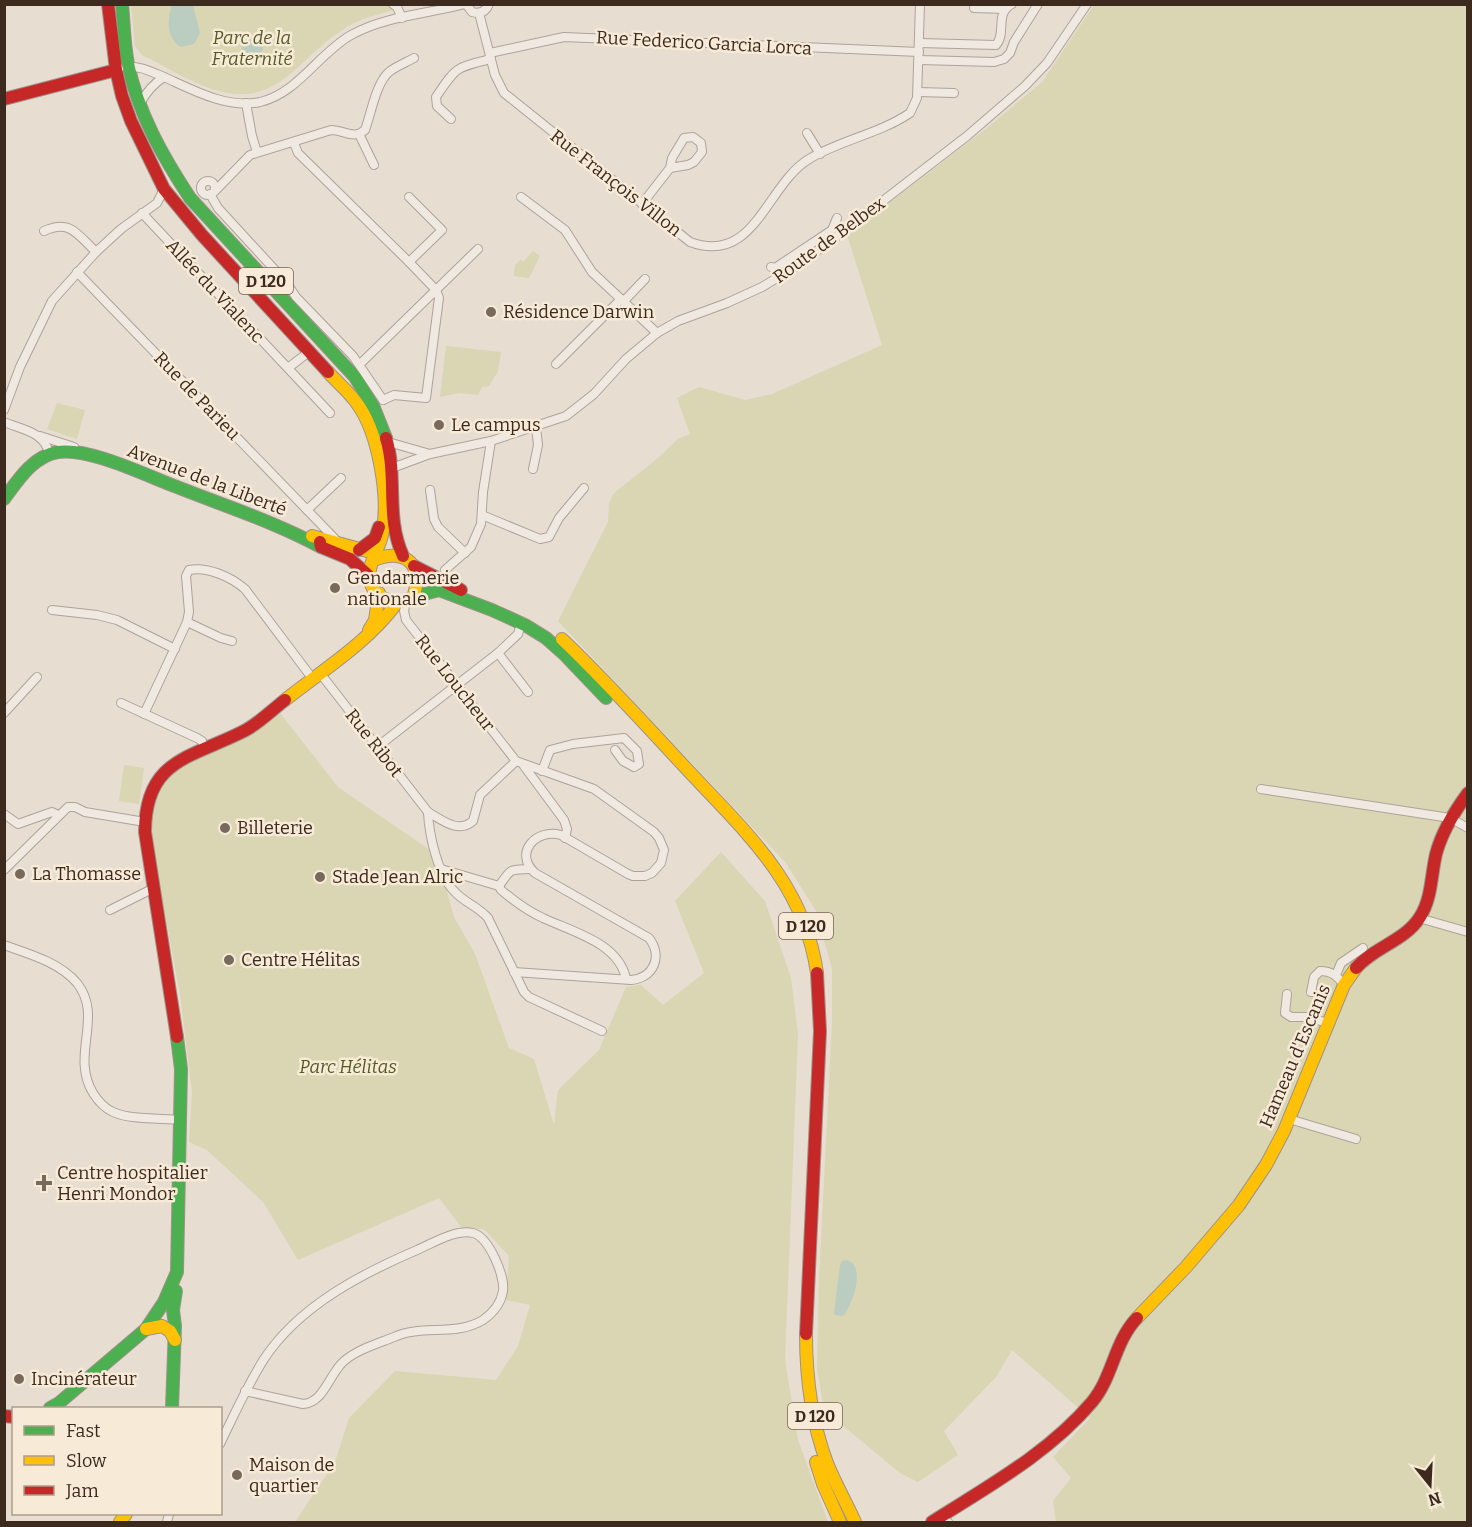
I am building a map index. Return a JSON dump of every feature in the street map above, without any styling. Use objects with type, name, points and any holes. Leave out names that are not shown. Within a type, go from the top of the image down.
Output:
[{"type":"main road","name":"D 120","points":[[108,4],[131,121],[164,189],[172,201],[357,403],[372,429],[381,456],[383,528],[379,556]]},
{"type":"main road","name":"D 120","points":[[122,4],[122,68],[162,152],[189,198],[290,302],[355,377],[369,398],[388,442],[392,468],[394,533],[403,556]]},
{"type":"main road","points":[[4,99],[122,68]]},
{"type":"main road","name":"Avenue de la Liberté","points":[[46,445],[64,444],[99,455],[108,461]]},
{"type":"main road","points":[[4,499],[46,445]]},
{"type":"main road","name":"Avenue de la Liberté","points":[[46,445],[108,461],[320,542],[350,559],[370,577]]},
{"type":"main road","points":[[359,550],[375,538],[383,511]]},
{"type":"main road","name":"Avenue de la Liberté","points":[[320,542],[379,556]]},
{"type":"main road","points":[[172,1407],[173,1310],[177,1287],[181,1120],[180,1051],[145,822],[149,796],[159,777],[170,766],[246,730],[364,639],[405,601],[418,579],[414,566],[403,556],[379,556],[370,577],[372,584],[386,600],[405,601]]},
{"type":"main road","name":"D 120","points":[[414,566],[459,589],[523,615],[562,639],[606,682],[760,848],[787,885],[804,920],[812,942],[820,993],[806,1302],[806,1361],[814,1412],[827,1462],[855,1522]]},
{"type":"main road","name":"D 120","points":[[405,601],[439,590],[447,592],[535,631],[563,652],[765,871],[788,908],[801,945],[808,980],[810,1028],[795,1308],[795,1360],[808,1437],[823,1484],[840,1522]]},
{"type":"main road","points":[[364,639],[375,620],[379,593]]},
{"type":"main road","name":"Hameau d'Escanis","points":[[939,1521],[1059,1435],[1093,1401],[1107,1379],[1120,1342],[1130,1325],[1186,1267],[1239,1205],[1266,1165],[1289,1119],[1344,985],[1366,958],[1406,932],[1419,918],[1427,900],[1437,852],[1450,818],[1467,793]]},
{"type":"main road","points":[[55,1407],[156,1318],[168,1298],[177,1272]]},
{"type":"main road","points":[[146,1329],[162,1326],[170,1331],[174,1340]]},
{"type":"street","points":[[122,68],[144,69],[211,98],[228,102],[258,102],[286,89],[349,36],[366,28],[465,4],[472,12],[479,13],[489,4]]},
{"type":"street","name":"Rue François Villon","points":[[479,13],[499,86],[510,99],[690,242],[711,247],[723,246],[748,231],[803,163],[910,113],[915,106],[918,92],[920,4]]},
{"type":"street","points":[[919,52],[994,63],[1004,59],[1010,53],[1014,42],[1038,4]]},
{"type":"street","name":"Route de Belbex","points":[[392,468],[430,454],[491,441],[566,416],[581,406],[626,359],[657,333],[678,321],[728,303],[762,287],[795,267],[967,136],[1025,86],[1047,63],[1087,4]]},
{"type":"street","points":[[396,5],[402,18]]},
{"type":"street","points":[[919,52],[996,45],[1000,41],[1002,14],[1008,7]]},
{"type":"street","points":[[974,8],[1008,7]]},
{"type":"street","name":"Rue Federico Garcia Lorca","points":[[451,119],[437,106],[436,97],[458,68],[490,56],[564,37],[919,52]]},
{"type":"street","points":[[242,163],[225,176],[202,184],[204,193],[212,192],[242,163],[250,155],[257,152],[294,143],[331,130],[353,135],[359,134],[365,130],[381,81],[390,70],[414,58]]},
{"type":"street","points":[[140,104],[153,85],[164,77]]},
{"type":"street","points":[[918,92],[954,93]]},
{"type":"street","points":[[246,103],[257,152]]},
{"type":"street","points":[[807,133],[820,154]]},
{"type":"street","points":[[359,134],[374,165]]},
{"type":"street","points":[[294,143],[298,153],[409,261],[436,290],[439,298],[426,398],[394,395],[383,400]]},
{"type":"street","points":[[642,204],[670,168]]},
{"type":"street","points":[[157,203],[164,189]]},
{"type":"street","points":[[212,192],[218,208],[286,282],[296,297],[360,364],[383,400],[383,427]]},
{"type":"street","points":[[409,197],[442,230],[409,261]]},
{"type":"street","points":[[521,197],[565,230],[592,272],[657,333]]},
{"type":"street","points":[[4,410],[20,367],[45,312],[57,294],[96,252],[142,213],[157,203],[172,201]]},
{"type":"street","name":"Allée du Vialenc","points":[[142,213],[330,413]]},
{"type":"street","points":[[771,267],[789,259],[832,230],[837,218]]},
{"type":"street","points":[[44,231],[57,225],[72,229],[96,252]]},
{"type":"street","points":[[360,364],[478,249]]},
{"type":"street","points":[[789,259],[795,267]]},
{"type":"street","name":"Rue de Parieu","points":[[77,272],[343,546]]},
{"type":"street","points":[[556,364],[645,279]]},
{"type":"street","points":[[290,302],[297,302],[317,319]]},
{"type":"street","points":[[288,368],[309,351]]},
{"type":"street","name":"Avenue de la Liberté","points":[[4,423],[46,445]]},
{"type":"street","points":[[533,469],[538,446],[536,427]]},
{"type":"street","points":[[445,570],[465,553],[481,524],[483,492],[491,441]]},
{"type":"street","name":"Route de Belbex","points":[[388,442],[430,454]]},
{"type":"street","points":[[307,510],[341,478]]},
{"type":"street","points":[[482,515],[545,539],[549,537],[559,518],[584,488]]},
{"type":"street","points":[[430,490],[434,519],[438,527],[465,553]]},
{"type":"street","points":[[316,520],[320,542]]},
{"type":"street","name":"Rue Ribot","points":[[187,622],[189,612],[186,576],[189,570],[197,568],[236,581],[377,747],[428,812]]},
{"type":"street","name":"Rue Loucheur","points":[[405,601],[406,620],[564,820],[567,830],[565,838]]},
{"type":"street","points":[[52,610],[117,620],[175,649]]},
{"type":"street","points":[[144,714],[187,622],[232,641]]},
{"type":"street","points":[[377,747],[498,652],[518,634],[521,624]]},
{"type":"street","points":[[498,652],[528,692]]},
{"type":"street","points":[[4,712],[37,677]]},
{"type":"street","points":[[121,703],[197,738],[202,741],[205,748]]},
{"type":"street","points":[[542,771],[550,750],[573,744],[624,738],[637,751],[639,764],[634,767],[623,761],[615,750]]},
{"type":"street","points":[[428,812],[453,826],[470,824],[476,816],[480,795],[520,763],[585,785],[603,795],[654,832],[662,843],[663,857],[657,869],[645,876],[633,876],[565,838],[554,833],[547,833],[535,838],[531,843],[527,855],[530,869]]},
{"type":"street","points":[[1261,789],[1450,818],[1467,828]]},
{"type":"street","points":[[4,870],[64,808],[71,806],[85,812],[145,822]]},
{"type":"street","points":[[4,814],[18,824],[52,812],[58,815]]},
{"type":"street","points":[[428,812],[431,843],[441,869],[454,892],[482,910],[488,918],[521,987],[529,997],[602,1031]]},
{"type":"street","points":[[441,869],[499,886],[524,908],[604,948],[622,966],[627,980]]},
{"type":"street","points":[[499,886],[504,876],[512,870],[530,869],[649,938],[655,947],[655,964],[638,979],[514,972]]},
{"type":"street","points":[[110,910],[154,888]]},
{"type":"street","points":[[1419,918],[1467,932]]},
{"type":"street","points":[[4,945],[56,966],[68,974],[80,988],[88,1015],[83,1063],[85,1074],[90,1087],[103,1106],[121,1115],[181,1120]]},
{"type":"street","points":[[1336,975],[1341,963],[1363,948]]},
{"type":"street","points":[[1311,992],[1314,977],[1320,970],[1336,975],[1344,985]]},
{"type":"street","points":[[1287,994],[1286,1013],[1291,1017],[1306,1017],[1328,1023]]},
{"type":"street","points":[[1289,1119],[1356,1139]]},
{"type":"street","points":[[222,1440],[245,1391],[265,1359],[287,1331],[316,1306],[360,1277],[392,1261],[464,1232],[481,1237],[487,1244],[501,1276],[503,1289],[494,1311],[481,1321],[461,1328],[403,1333],[349,1356],[339,1365],[318,1398],[310,1403],[303,1404],[245,1391]]},
{"type":"green space","name":"Parc de la Fraternité","points":[[388,4],[396,9],[347,27],[284,79],[269,88],[253,93],[234,94],[203,86],[142,55],[135,46],[131,5]]},
{"type":"green space","points":[[1094,5],[1467,5],[1467,1522],[1056,1522],[1053,1501],[1071,1478],[1053,1457],[1090,1418],[1012,1350],[996,1377],[944,1431],[958,1455],[918,1482],[900,1473],[824,1410],[817,1369],[819,1279],[832,1024],[832,969],[816,911],[786,863],[558,621],[608,522],[609,503],[614,493],[678,439],[690,434],[677,398],[699,387],[745,400],[772,394],[882,345],[847,235],[982,132],[1042,82]]},
{"type":"green space","points":[[533,251],[540,256],[529,278],[514,276],[515,265],[521,259],[523,262]]},
{"type":"green space","points":[[446,346],[501,352],[498,371],[489,386],[482,387],[478,395],[459,393],[440,397]]},
{"type":"green space","points":[[57,403],[85,410],[77,439],[47,429]]},
{"type":"green space","name":"Parc Hélitas","points":[[280,713],[338,787],[430,850],[445,885],[454,917],[475,954],[509,1048],[534,1059],[554,1125],[558,1090],[599,1050],[626,987],[641,985],[663,1005],[704,973],[675,901],[721,852],[765,901],[791,978],[798,1034],[785,1360],[798,1440],[828,1522],[295,1522],[335,1462],[349,1418],[395,1371],[496,1380],[518,1346],[530,1305],[506,1300],[509,1256],[484,1229],[462,1228],[439,1198],[298,1260],[263,1202],[207,1150],[189,1142],[192,1092],[180,994],[151,840],[150,812],[158,790],[175,769],[261,727]]},
{"type":"green space","points":[[124,765],[144,768],[139,804],[119,801]]},
{"type":"shaded area","points":[[172,5],[193,5],[200,33],[194,44],[181,47],[170,34],[169,17]]},
{"type":"shaded area","points":[[259,37],[263,43],[259,56],[252,52],[241,54],[244,42]]},
{"type":"shaded area","points":[[847,1260],[853,1264],[857,1277],[854,1293],[842,1316],[834,1313],[840,1265],[842,1261]]},
{"type":"traffic: fast","points":[[122,4],[132,82],[145,117],[170,167],[190,198],[355,377],[374,408],[386,438]]},
{"type":"traffic: fast","points":[[4,499],[27,470],[41,458],[58,452],[85,454],[118,463],[250,515],[321,547]]},
{"type":"traffic: fast","points":[[413,597],[439,590],[525,625],[546,638],[564,654],[606,698]]},
{"type":"traffic: fast","points":[[52,1407],[146,1329],[164,1302],[177,1272],[181,1069],[177,1037]]},
{"type":"traffic: fast","points":[[172,1407],[175,1326],[173,1310],[176,1291]]},
{"type":"traffic: slow","points":[[328,372],[353,398],[364,415],[371,430],[381,466],[385,503],[384,520],[382,535],[370,568],[372,587],[387,600],[400,601],[413,597],[416,576],[410,562],[395,556],[374,560]]},
{"type":"traffic: slow","points":[[312,536],[367,551]]},
{"type":"traffic: slow","points":[[369,630],[375,620],[379,593]]},
{"type":"traffic: slow","points":[[285,700],[358,644],[396,604]]},
{"type":"traffic: slow","points":[[562,639],[727,812],[767,858],[799,911],[810,940],[817,973]]},
{"type":"traffic: slow","points":[[1137,1318],[1186,1267],[1239,1205],[1266,1165],[1284,1131],[1344,985],[1356,968]]},
{"type":"traffic: slow","points":[[146,1329],[162,1326],[170,1331],[175,1340]]},
{"type":"traffic: slow","points":[[806,1334],[807,1366],[817,1432],[833,1478],[855,1522]]},
{"type":"traffic: slow","points":[[816,1462],[840,1522]]},
{"type":"traffic: slow","points":[[120,1522],[125,1515]]},
{"type":"traffic: jam","points":[[108,4],[116,70],[122,96],[131,121],[164,189],[202,235],[328,372]]},
{"type":"traffic: jam","points":[[4,99],[116,70]]},
{"type":"traffic: jam","points":[[386,438],[391,468],[394,526],[403,556]]},
{"type":"traffic: jam","points":[[359,550],[375,538],[379,527]]},
{"type":"traffic: jam","points":[[320,542],[321,547],[350,559],[370,577]]},
{"type":"traffic: jam","points":[[414,566],[461,590]]},
{"type":"traffic: jam","points":[[177,1037],[145,832],[147,808],[153,789],[162,775],[175,764],[249,728],[285,700]]},
{"type":"traffic: jam","points":[[1356,968],[1406,932],[1420,917],[1429,894],[1436,854],[1442,837],[1468,793]]},
{"type":"traffic: jam","points":[[806,1334],[820,1031],[817,973]]},
{"type":"traffic: jam","points":[[932,1522],[1017,1468],[1075,1420],[1099,1392],[1123,1338],[1137,1318]]},
{"type":"traffic: jam","points":[[4,1416],[12,1417]]},
{"type":"place","name":"Résidence Darwin","points":[[491,312]]},
{"type":"place","name":"Le campus","points":[[439,425]]},
{"type":"place","name":"Gendarmerie nationale","points":[[335,588]]},
{"type":"place","name":"Billeterie","points":[[225,828]]},
{"type":"place","name":"La Thomasse","points":[[20,874]]},
{"type":"place","name":"Stade Jean Alric","points":[[320,877]]},
{"type":"place","name":"Centre Hélitas","points":[[229,960]]},
{"type":"place","name":"Centre hospitalier Henri Mondor","points":[[44,1183]]},
{"type":"place","name":"Incinérateur","points":[[19,1379]]},
{"type":"place","name":"Maison de quartier","points":[[237,1475]]}]
